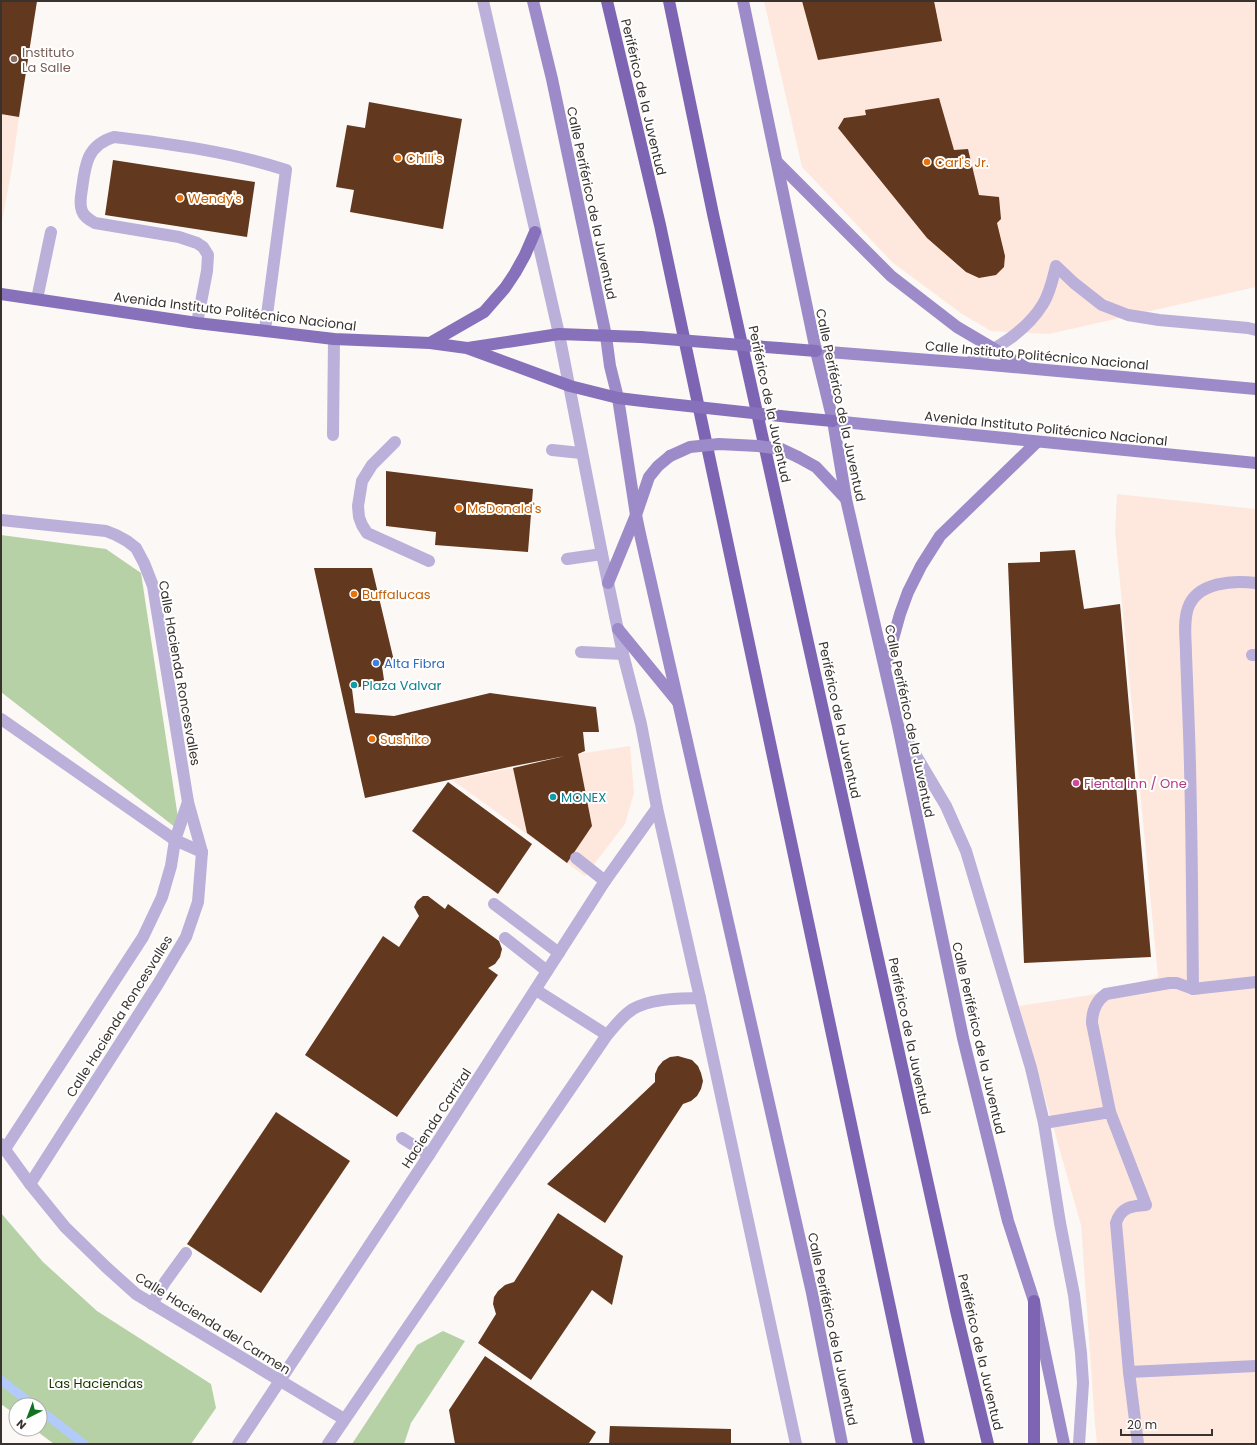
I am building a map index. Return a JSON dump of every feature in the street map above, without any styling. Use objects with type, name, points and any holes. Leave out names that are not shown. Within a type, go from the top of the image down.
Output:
[{"type":"highway","name":"Periférico de la Juventud","points":[[607,1],[660,225],[919,1444]]},
{"type":"highway","name":"Periférico de la Juventud","points":[[669,1],[713,214],[953,1299],[988,1444]]},
{"type":"highway","points":[[1034,1301],[1034,1444]]},
{"type":"main road","name":"Calle Periférico de la Juventud","points":[[533,1],[552,79],[606,336],[610,366],[618,398],[636,515],[812,1293],[842,1444]]},
{"type":"main road","name":"Calle Periférico de la Juventud","points":[[743,1],[816,351],[833,421],[846,499],[898,726],[963,1038],[1008,1221],[1034,1301],[1064,1444]]},
{"type":"main road","points":[[777,162],[891,276],[957,327],[1028,368]]},
{"type":"main road","points":[[430,343],[484,312],[505,288],[515,273],[535,232]]},
{"type":"main road","name":"Avenida Instituto Politécnico Nacional","points":[[1,294],[197,323],[334,338],[430,343],[467,348],[570,386],[618,398],[790,417],[1256,463]]},
{"type":"main road","name":"Avenida Instituto Politécnico Nacional","points":[[467,348],[559,334],[640,337],[816,351]]},
{"type":"main road","name":"Calle Instituto Politécnico Nacional","points":[[816,351],[968,362],[1256,389]]},
{"type":"main road","points":[[884,670],[908,592],[921,566],[940,536],[1037,442]]},
{"type":"main road","points":[[608,583],[636,515],[649,476],[670,456],[690,448],[719,444],[781,449],[816,467],[846,499]]},
{"type":"main road","points":[[618,629],[678,703]]},
{"type":"street","points":[[483,1],[559,334],[570,386],[581,453],[623,654],[641,724],[657,808],[700,998],[796,1444]]},
{"type":"street","points":[[197,323],[207,271],[208,256],[203,247],[197,243],[179,238],[95,223],[88,219],[82,212],[80,204],[87,159],[94,148],[103,140],[114,137],[219,153],[286,170],[265,330]]},
{"type":"street","points":[[37,299],[51,232]]},
{"type":"street","points":[[968,362],[996,349],[1026,326],[1044,303],[1056,266],[1074,283],[1102,305],[1128,315],[1159,320],[1256,330]]},
{"type":"street","points":[[333,435],[334,338]]},
{"type":"street","points":[[395,442],[372,465],[362,481],[358,506],[362,525],[367,533],[429,561]]},
{"type":"street","points":[[552,450],[581,453]]},
{"type":"street","name":"Calle Hacienda Roncesvalles","points":[[1,520],[106,531],[127,541],[136,548],[153,586],[188,802],[202,852],[198,902],[186,937],[158,984],[30,1184]]},
{"type":"street","points":[[567,559],[602,554]]},
{"type":"street","points":[[1193,989],[1189,734],[1185,628],[1187,609],[1199,592],[1211,586],[1225,583],[1256,583]]},
{"type":"street","points":[[581,652],[623,654]]},
{"type":"street","points":[[1,719],[175,840],[202,852]]},
{"type":"street","points":[[898,726],[946,806],[966,851],[1031,1068],[1044,1123],[1060,1223],[1074,1295],[1083,1383],[1079,1444]]},
{"type":"street","name":"Calle Hacienda Roncesvalles","points":[[3,1147],[143,937],[162,897],[171,866],[175,840],[188,802]]},
{"type":"street","name":"Hacienda Carrizal","points":[[238,1444],[429,1155],[605,881],[657,808]]},
{"type":"street","points":[[576,858],[605,881]]},
{"type":"street","points":[[494,904],[559,953]]},
{"type":"street","points":[[505,938],[547,971]]},
{"type":"street","points":[[1138,1444],[1129,1372],[1116,1223],[1118,1215],[1126,1209],[1132,1206],[1146,1205],[1110,1112],[1092,1023],[1092,1015],[1099,999],[1106,994],[1169,983],[1177,983],[1193,989],[1256,982]]},
{"type":"street","points":[[536,990],[607,1035]]},
{"type":"street","points":[[328,1444],[607,1035],[622,1018],[633,1009],[651,1002],[700,998]]},
{"type":"street","points":[[1044,1123],[1110,1112]]},
{"type":"street","points":[[402,1138],[429,1155]]},
{"type":"street","name":"Calle Hacienda del Carmen","points":[[3,1147],[30,1184],[65,1227],[136,1294],[280,1382],[344,1419]]},
{"type":"street","points":[[152,1304],[165,1282],[186,1253]]},
{"type":"street","points":[[1129,1372],[1256,1366]]},
{"type":"shaded area","name":"Instituto La Salle","points":[[1,1],[37,1],[12,168],[1,226]]},
{"type":"shaded area","points":[[764,1],[1256,1],[1256,287],[1049,334],[991,331],[962,314],[892,262],[802,167]]},
{"type":"shaded area","points":[[1117,494],[1256,509],[1256,1444],[1097,1444],[1081,1225],[1019,1006],[1090,995],[1158,977],[1115,531]]},
{"type":"shaded area","points":[[630,746],[634,793],[625,824],[585,876],[452,780],[578,754]]},
{"type":"green space","points":[[1,535],[106,549],[141,573],[180,831],[1,692]]},
{"type":"green space","name":"Las Haciendas","points":[[1,1213],[43,1262],[97,1311],[211,1384],[216,1408],[191,1444],[54,1444],[45,1437],[48,1437],[48,1397],[8,1397],[8,1409],[1,1404]]},
{"type":"green space","points":[[443,1331],[465,1341],[411,1423],[404,1444],[352,1444],[417,1345]]},
{"type":"building","name":"Instituto La Salle","points":[[1,1],[37,1],[19,117],[1,114]]},
{"type":"building","points":[[802,1],[934,1],[942,41],[818,60]]},
{"type":"building","points":[[939,98],[954,150],[968,149],[979,195],[999,197],[1001,219],[997,223],[1005,256],[1004,267],[996,275],[979,278],[966,272],[927,238],[838,128],[844,118],[866,115],[865,110]]},
{"type":"building","name":"Chili's","points":[[369,102],[462,119],[443,229],[350,212],[354,190],[336,187],[347,125],[365,128]]},
{"type":"building","name":"Wendy's","points":[[113,160],[255,182],[247,237],[105,215]]},
{"type":"building","name":"McDonald's","points":[[386,471],[533,489],[528,552],[435,545],[436,532],[386,526]]},
{"type":"building","name":"Fienta inn / One","points":[[1075,550],[1084,609],[1120,604],[1151,957],[1024,963],[1008,563],[1040,562],[1040,552]]},
{"type":"building","name":"Plaza Valvar","points":[[314,568],[372,568],[394,661],[382,666],[384,680],[352,689],[355,713],[394,716],[490,693],[596,707],[599,732],[583,732],[585,751],[578,754],[592,826],[567,863],[527,833],[513,768],[565,756],[365,798]]},
{"type":"building","points":[[448,782],[532,844],[498,894],[412,831]]},
{"type":"building","points":[[423,896],[428,896],[445,909],[448,904],[499,941],[502,949],[500,957],[495,964],[488,968],[498,975],[397,1117],[305,1055],[383,936],[399,947],[419,916],[414,907],[417,901]]},
{"type":"building","points":[[678,1056],[692,1060],[698,1066],[703,1081],[701,1089],[697,1096],[691,1101],[683,1104],[605,1223],[547,1184],[655,1082],[655,1074],[663,1061],[670,1057]]},
{"type":"building","points":[[276,1112],[350,1161],[261,1293],[187,1244]]},
{"type":"building","points":[[558,1213],[623,1256],[612,1305],[592,1290],[531,1380],[478,1343],[496,1314],[493,1304],[494,1297],[505,1285],[514,1282]]},
{"type":"building","points":[[485,1356],[596,1432],[589,1443],[590,1444],[455,1444],[449,1410]]},
{"type":"building","points":[[610,1426],[731,1429],[731,1444],[609,1444]]},
{"type":"waterway","points":[[1,1380],[23,1397]]},
{"type":"waterway","points":[[48,1416],[84,1444]]},
{"type":"place","name":"Instituto La Salle","points":[[14,59]]},
{"type":"place","name":"Chili's","points":[[398,158]]},
{"type":"place","name":"Carl's Jr.","points":[[927,162]]},
{"type":"place","name":"Wendy's","points":[[180,198]]},
{"type":"place","name":"McDonald's","points":[[459,508]]},
{"type":"place","name":"Buffalucas","points":[[354,594]]},
{"type":"place","name":"Alta Fibra","points":[[376,663]]},
{"type":"place","name":"Plaza Valvar","points":[[354,685]]},
{"type":"place","name":"Sushiko","points":[[372,739]]},
{"type":"place","name":"Fienta inn / One","points":[[1076,783]]},
{"type":"place","name":"MONEX","points":[[553,797]]}]
